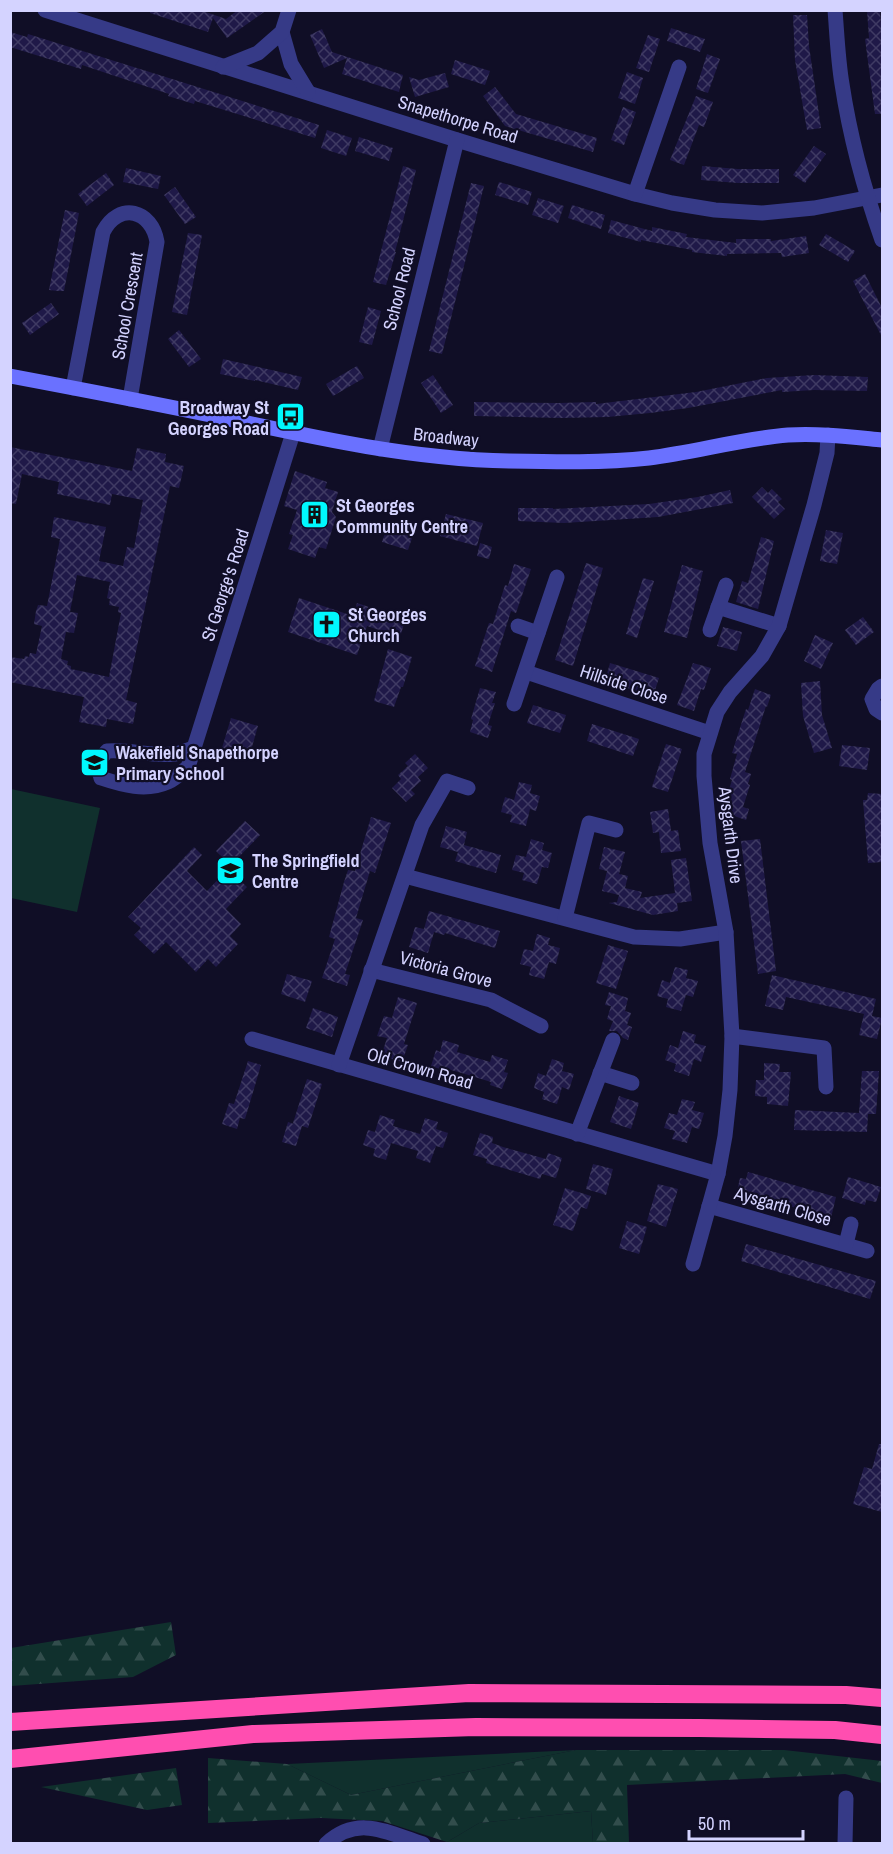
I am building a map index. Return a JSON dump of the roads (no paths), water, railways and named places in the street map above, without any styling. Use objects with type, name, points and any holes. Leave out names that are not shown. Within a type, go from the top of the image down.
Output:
[{"type":"highway","points":[[10,1722],[469,1693],[846,1695],[882,1698]]},
{"type":"highway","points":[[10,1759],[253,1734],[476,1727],[835,1730],[882,1735]]},
{"type":"street","name":"Snapethorpe Road","points":[[45,10],[457,140],[635,194],[683,205],[762,213],[814,208],[875,197]]},
{"type":"street","points":[[223,67],[258,52],[282,32],[289,10]]},
{"type":"street","points":[[835,10],[842,84],[854,145],[875,197],[882,240]]},
{"type":"street","points":[[282,32],[291,64],[308,92]]},
{"type":"street","points":[[635,194],[679,67]]},
{"type":"street","name":"School Road","points":[[380,449],[457,140]]},
{"type":"street","name":"School Crescent","points":[[73,388],[103,231],[114,217],[124,212],[136,213],[156,232],[157,242],[145,323],[130,399]]},
{"type":"street","name":"Broadway","points":[[10,376],[293,433],[380,449],[458,459],[609,461],[669,455],[789,435],[828,435],[882,440]]},
{"type":"street","name":"St George's Road","points":[[193,748],[176,754],[107,751],[97,763],[101,778],[147,788],[169,782],[188,767],[293,433]]},
{"type":"street","name":"Aysgarth Drive","points":[[693,1264],[718,1174],[730,1090],[732,1036],[726,932],[710,843],[704,754],[717,712],[730,692],[762,656],[779,626],[814,505],[827,453],[828,435]]},
{"type":"street","points":[[514,704],[557,577]]},
{"type":"street","points":[[710,630],[726,585]]},
{"type":"street","points":[[718,607],[779,626]]},
{"type":"street","points":[[518,626],[538,633]]},
{"type":"street","name":"Hillside Close","points":[[526,672],[710,733]]},
{"type":"street","points":[[882,686],[872,699],[876,709],[882,713]]},
{"type":"street","name":"Victoria Grove","points":[[339,1065],[422,825],[447,782],[468,788]]},
{"type":"street","points":[[565,918],[589,823],[616,830]]},
{"type":"street","points":[[405,876],[634,937],[680,939],[726,932]]},
{"type":"street","name":"Victoria Grove","points":[[371,970],[491,1000],[541,1026]]},
{"type":"street","points":[[732,1036],[824,1048],[826,1088]]},
{"type":"street","name":"Old Crown Road","points":[[252,1039],[718,1174]]},
{"type":"street","points":[[577,1134],[612,1040]]},
{"type":"street","points":[[600,1073],[632,1083]]},
{"type":"street","name":"Aysgarth Close","points":[[710,1206],[867,1251]]},
{"type":"street","name":"Aysgarth Close","points":[[846,1244],[851,1224]]},
{"type":"street","points":[[844,1844],[846,1798]]},
{"type":"street","points":[[326,1844],[335,1835],[349,1829],[364,1827],[390,1831],[423,1844]]},
{"type":"place","name":"Broadway St Georges Road","points":[[290,417]]},
{"type":"place","name":"St Georges Community Centre","points":[[315,515]]},
{"type":"place","name":"St Georges Church","points":[[327,624]]},
{"type":"place","name":"Wakefield Snapethorpe Primary School","points":[[95,762]]},
{"type":"place","name":"The Springfield Centre","points":[[231,870]]}]
